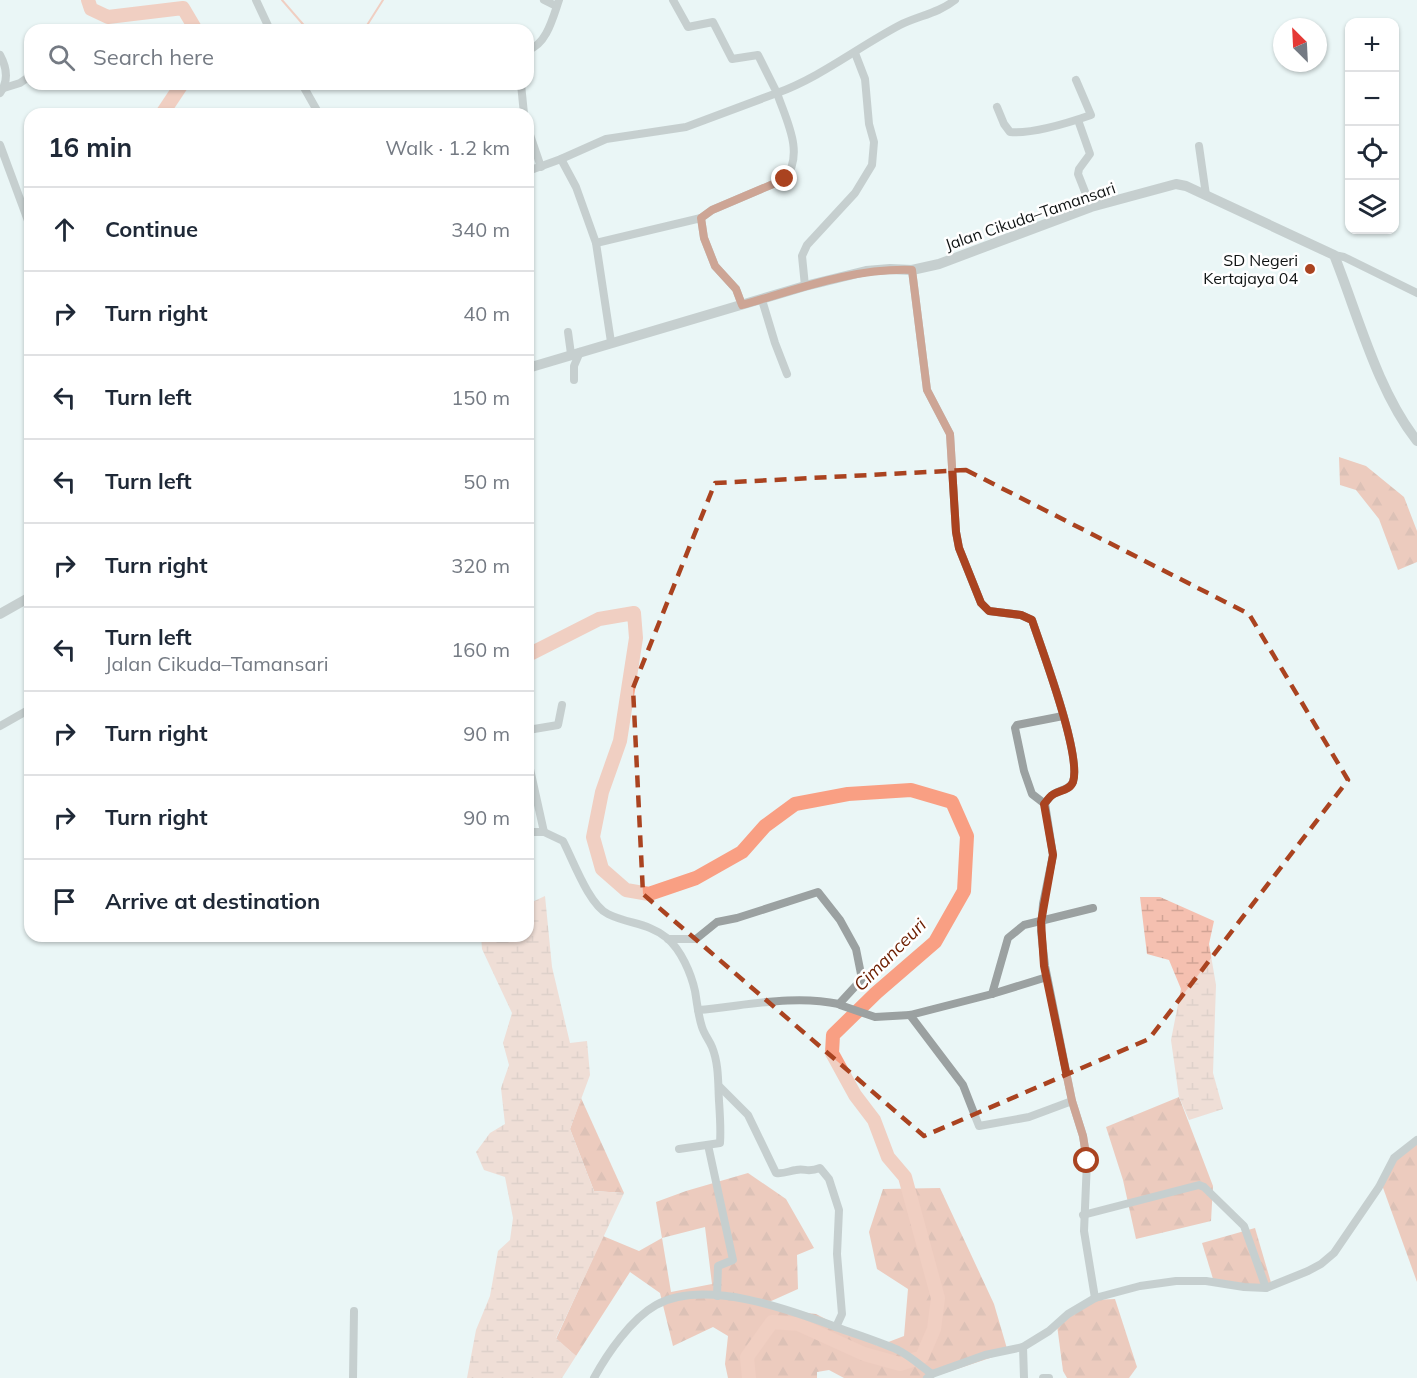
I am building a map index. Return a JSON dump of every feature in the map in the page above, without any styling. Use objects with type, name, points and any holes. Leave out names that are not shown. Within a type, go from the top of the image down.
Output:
[{"type":"street","points":[[256,0],[267,24]]},
{"type":"street","points":[[534,48],[547,34],[557,3],[544,0]]},
{"type":"street","points":[[596,243],[701,218],[712,210],[785,179],[792,169],[795,149],[790,128],[777,93],[758,55],[732,59],[712,22],[688,27],[673,0]]},
{"type":"street","points":[[534,169],[606,140],[686,127],[793,87],[900,25],[948,6],[955,0]]},
{"type":"street","points":[[805,286],[802,256],[807,245],[855,193],[872,165],[874,142],[868,124],[865,80],[855,53]]},
{"type":"street","points":[[0,55],[6,74],[2,91]]},
{"type":"street","points":[[2,91],[24,80]]},
{"type":"street","points":[[997,107],[1010,132],[1033,130],[1078,120],[1091,115],[1076,80]]},
{"type":"street","points":[[305,90],[316,108]]},
{"type":"street","points":[[522,90],[523,108]]},
{"type":"street","points":[[1078,120],[1090,154],[1078,169],[1078,174],[1091,207]]},
{"type":"street","points":[[0,145],[24,210]]},
{"type":"street","points":[[1199,146],[1206,195]]},
{"type":"street","points":[[534,147],[541,167]]},
{"type":"street","points":[[561,159],[576,187],[596,243],[611,342]]},
{"type":"street","name":"Jalan Cikuda–Tamansari","points":[[534,366],[805,286],[866,271],[912,270],[939,264],[1091,207],[1176,184],[1186,186],[1334,255]]},
{"type":"street","points":[[701,218],[704,238],[715,266],[736,289],[742,305]]},
{"type":"street","points":[[1334,255],[1344,257],[1417,293]]},
{"type":"street","points":[[1334,255],[1367,345],[1396,409],[1417,441]]},
{"type":"street","points":[[912,270],[927,390],[950,434],[959,548],[981,603],[989,611],[1021,615],[1032,620],[1060,696],[1072,754],[1074,780],[1070,787],[1051,796],[1044,804]]},
{"type":"street","points":[[762,300],[775,343],[788,374]]},
{"type":"street","points":[[568,332],[575,353],[574,380]]},
{"type":"street","points":[[0,614],[24,600]]},
{"type":"street","points":[[534,729],[558,726],[562,705]]},
{"type":"street","points":[[0,726],[24,712]]},
{"type":"street","points":[[1063,716],[1017,725],[1015,728],[1023,771],[1029,787],[1032,794],[1044,804],[1053,855],[1041,922],[1047,977],[1072,1101],[1083,1136],[1087,1161],[1083,1215],[1095,1298]]},
{"type":"street","points":[[534,787],[544,832]]},
{"type":"street","points":[[534,832],[544,832],[563,841],[587,890],[603,912],[650,927],[668,939],[677,949],[685,964],[694,988],[702,1026],[713,1049],[720,1087],[720,1143],[679,1149]]},
{"type":"street","points":[[668,939],[696,939],[717,922],[737,918],[818,892],[840,920],[856,949],[861,979],[839,1004],[823,1001],[764,1002],[698,1010]]},
{"type":"street","points":[[992,994],[1008,938],[1024,925],[1093,909]]},
{"type":"street","points":[[840,1005],[875,1017],[910,1015],[1047,977]]},
{"type":"street","points":[[910,1015],[963,1085],[979,1126],[1029,1117],[1072,1101]]},
{"type":"street","points":[[720,1087],[748,1115],[776,1173],[783,1174],[799,1169],[810,1172],[820,1168],[829,1179],[839,1210],[837,1254],[842,1314],[836,1327]]},
{"type":"street","points":[[594,1378],[622,1336],[643,1315],[655,1305],[684,1296],[717,1296],[771,1304],[900,1351],[930,1376],[985,1355],[1023,1347],[1043,1336],[1068,1314],[1095,1298],[1140,1286],[1176,1281],[1206,1281],[1266,1288],[1308,1271],[1334,1253],[1379,1187],[1394,1158],[1417,1140]]},
{"type":"street","points":[[708,1145],[733,1260],[718,1266],[717,1296]]},
{"type":"street","points":[[1083,1215],[1199,1185],[1204,1187],[1244,1226],[1266,1288]]},
{"type":"street","points":[[353,1378],[354,1311]]},
{"type":"street","points":[[1023,1347],[1024,1378]]},
{"type":"street","points":[[1043,1378],[1048,1378]]},
{"type":"highlighted area","points":[[966,470],[1249,614],[1348,780],[1149,1039],[924,1136],[643,894],[633,688],[715,483]]},
{"type":"green space","points":[[1339,457],[1366,466],[1404,497],[1417,531],[1417,562],[1398,570],[1379,519],[1356,490],[1340,485]]},
{"type":"green space","points":[[545,896],[552,967],[570,1043],[587,1041],[590,1075],[570,1129],[594,1191],[624,1193],[556,1338],[576,1356],[562,1378],[467,1378],[476,1330],[490,1296],[498,1251],[510,1240],[513,1218],[505,1177],[484,1170],[476,1152],[490,1133],[505,1124],[501,1088],[509,1065],[503,1043],[512,1013],[482,949],[481,942],[534,942],[534,901]]},
{"type":"green space","points":[[1140,897],[1160,897],[1214,921],[1209,944],[1216,985],[1213,1073],[1223,1109],[1189,1120],[1179,1097],[1171,1040],[1181,989],[1169,960],[1147,954]]},
{"type":"green space","points":[[1179,1097],[1213,1186],[1211,1221],[1136,1239],[1123,1180],[1106,1127]]},
{"type":"green space","points":[[581,1098],[624,1193],[594,1191],[570,1129]]},
{"type":"green space","points":[[1417,1141],[1417,1282],[1382,1185],[1395,1161]]},
{"type":"green space","points":[[748,1173],[786,1199],[814,1248],[797,1255],[798,1289],[769,1302],[773,1309],[816,1314],[878,1346],[904,1336],[908,1289],[877,1269],[869,1232],[883,1189],[940,1188],[994,1304],[1008,1352],[930,1378],[844,1378],[829,1370],[817,1372],[817,1378],[728,1378],[725,1364],[728,1336],[713,1327],[673,1346],[660,1293],[630,1272],[576,1356],[556,1339],[603,1236],[639,1251],[662,1238],[656,1202]],"holes":[[[705,1227],[712,1284],[671,1292],[662,1238]]]},
{"type":"green space","points":[[1255,1228],[1272,1286],[1214,1282],[1202,1243]]},
{"type":"green space","points":[[1115,1299],[1137,1367],[1129,1378],[1067,1378],[1063,1371],[1057,1325],[1093,1300]]},
{"type":"waterway","name":"Cimanceuri","points":[[88,0],[91,9],[108,17],[183,8],[192,24]]},
{"type":"waterway","points":[[282,0],[303,24]]},
{"type":"waterway","points":[[368,24],[383,0]]},
{"type":"waterway","name":"Cimanceuri","points":[[166,108],[178,90]]},
{"type":"waterway","name":"Cimanceuri","points":[[534,652],[599,619],[634,613],[636,638],[620,741],[602,792],[593,837],[602,869],[626,890],[649,894],[696,878],[742,852],[765,826],[795,804],[848,794],[911,790],[952,802],[967,836],[964,891],[935,942],[876,993],[833,1035],[832,1053],[855,1095],[874,1120],[888,1157],[905,1177],[938,1298],[934,1329],[922,1357],[900,1364],[864,1354],[798,1324],[772,1322],[747,1357],[749,1378]]},
{"type":"place","name":"SD Negeri Kertajaya 04","points":[[1310,269]]},
{"type":"route","points":[[785,179],[712,210],[701,218],[704,238],[715,266],[736,289],[742,305],[866,271],[912,270],[927,390],[950,434],[959,548],[981,603],[989,611],[1028,616],[1032,620],[1060,696],[1072,754],[1074,780],[1070,787],[1051,796],[1044,804],[1053,855],[1043,904],[1041,931],[1044,966],[1087,1161]]}]
